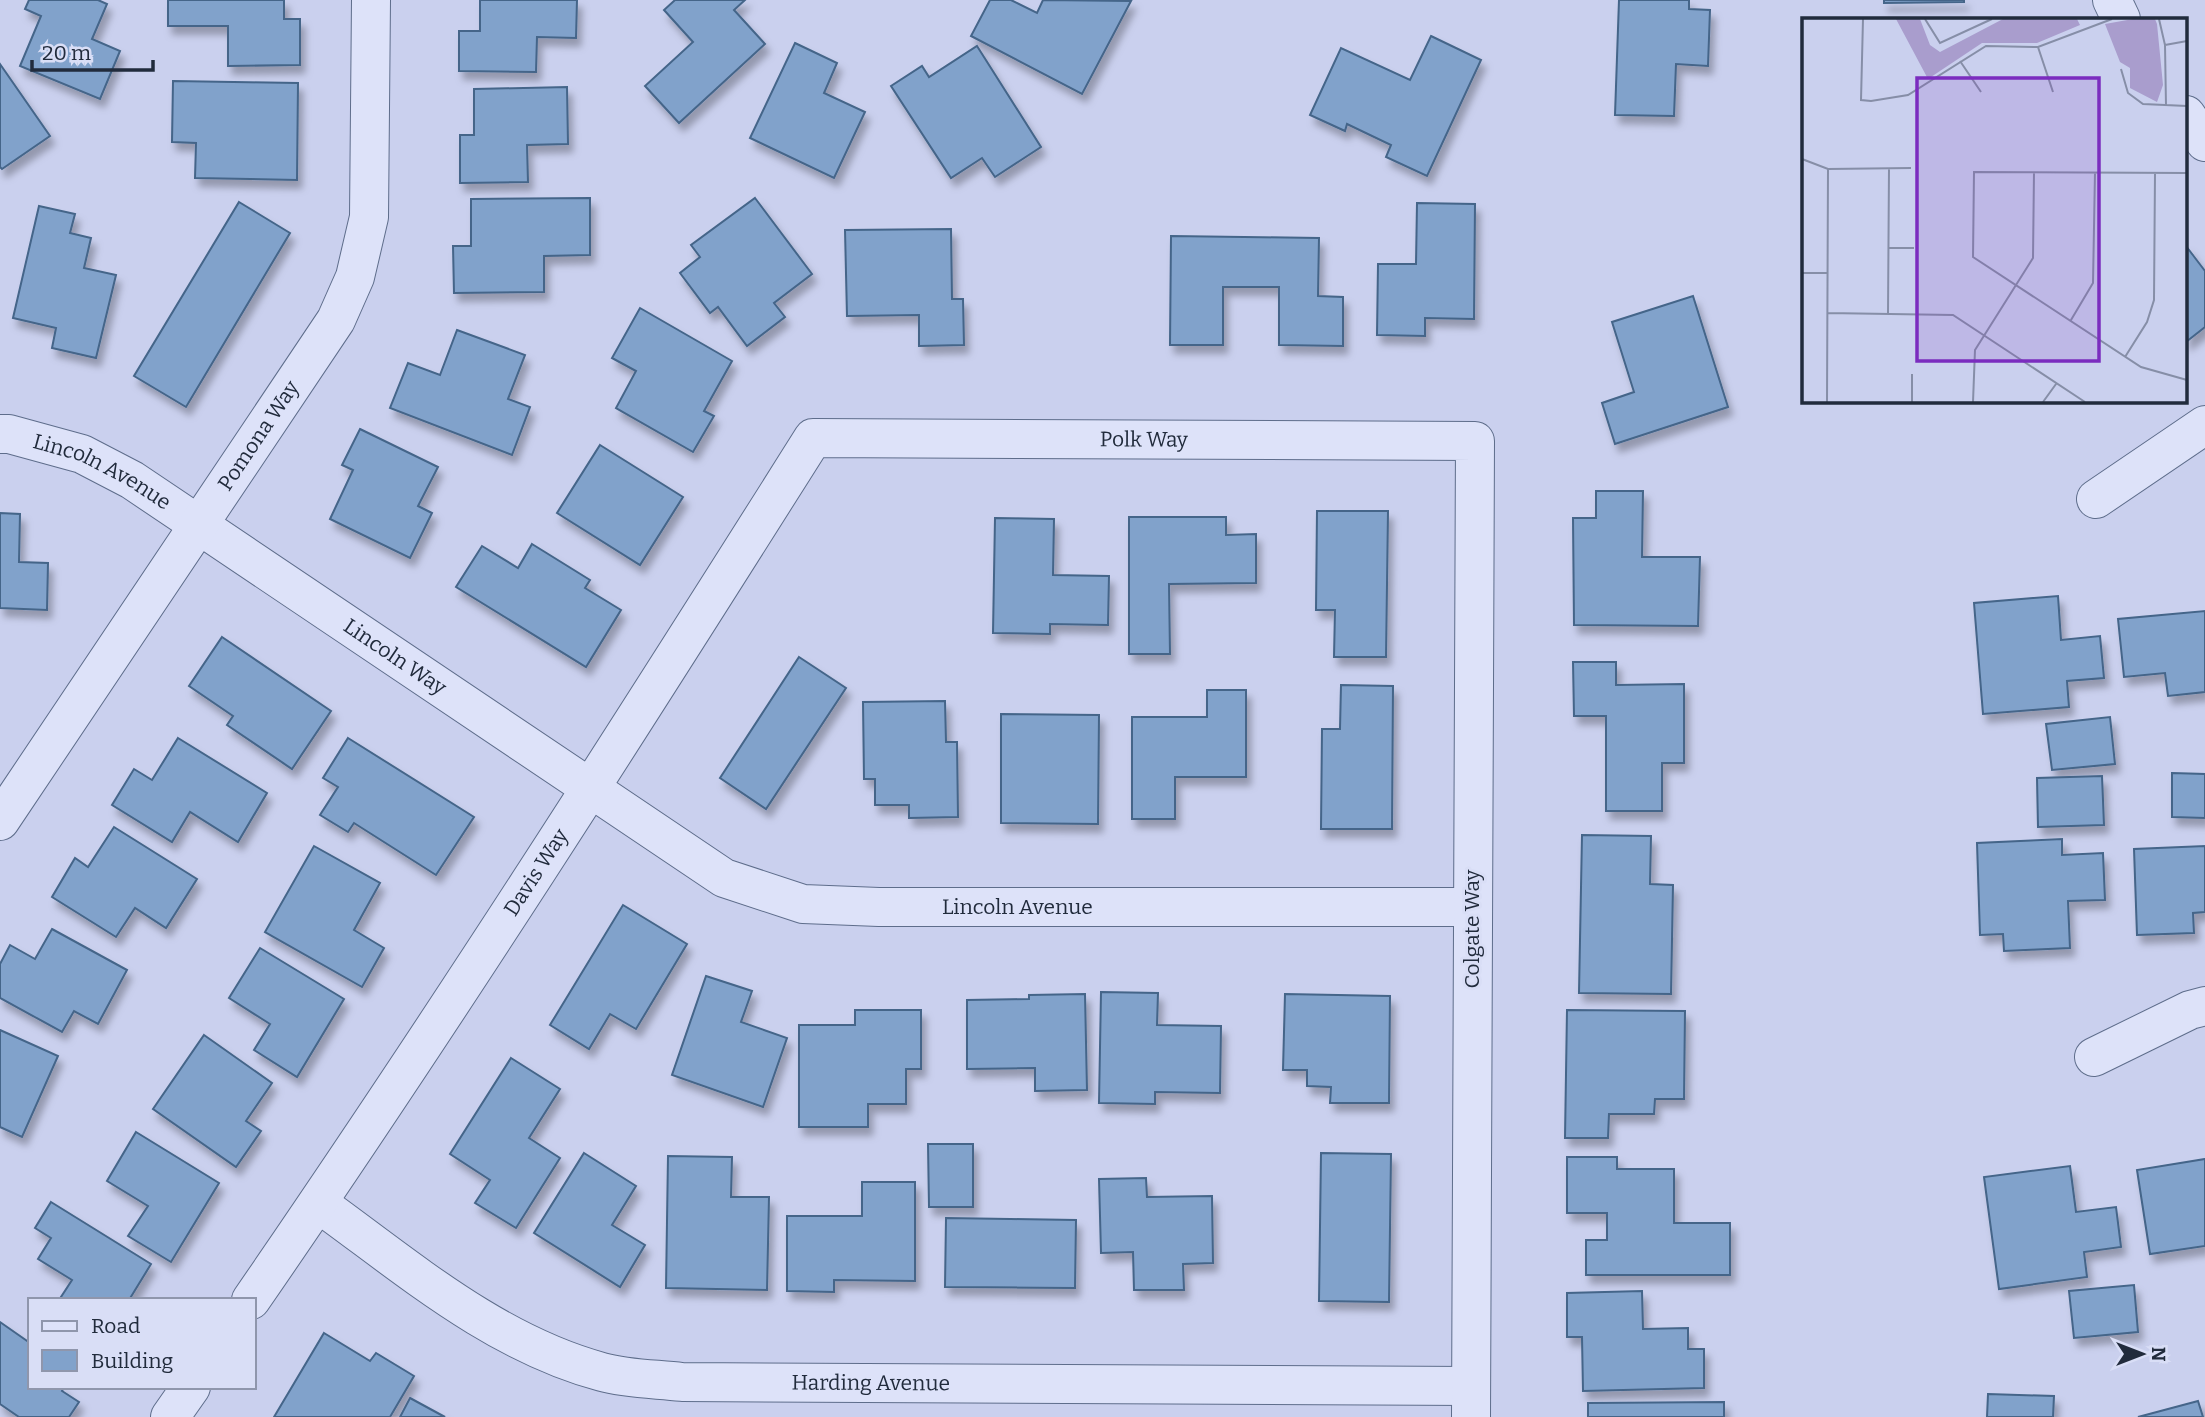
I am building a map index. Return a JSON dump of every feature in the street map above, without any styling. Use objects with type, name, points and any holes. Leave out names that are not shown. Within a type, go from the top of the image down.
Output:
[{"type":"street","name":"Pomona Way","points":[[0,821],[336,320],[355,277],[369,217],[371,0]]},
{"type":"street","points":[[2112,0],[2121,18]]},
{"type":"street","points":[[2188,118],[2205,142]]},
{"type":"street","points":[[2096,499],[2205,425]]},
{"type":"street","name":"Lincoln Avenue","points":[[0,435],[82,454],[132,480],[198,527]]},
{"type":"street","name":"Polk Way","points":[[813,438],[1475,441]]},
{"type":"street","name":"Davis Way","points":[[252,1298],[591,789],[813,438]]},
{"type":"street","name":"Colgate Way","points":[[1471,1401],[1475,441]]},
{"type":"street","name":"Lincoln Way","points":[[198,527],[591,789]]},
{"type":"street","name":"Lincoln Avenue","points":[[591,789],[724,878],[803,904],[879,907],[1472,907]]},
{"type":"street","points":[[2094,1057],[2190,1010],[2205,1006]]},
{"type":"street","name":"Harding Avenue","points":[[318,1203],[478,1318],[544,1350],[603,1373],[682,1382],[1471,1401]]},
{"type":"street","points":[[170,1417],[190,1389]]},
{"type":"building","points":[[29,0],[98,0],[107,4],[92,39],[120,51],[100,99],[20,66],[41,16],[25,9]]},
{"type":"building","points":[[168,0],[284,0],[284,19],[300,19],[300,65],[228,66],[228,26],[168,26]]},
{"type":"building","points":[[480,0],[577,0],[576,38],[537,37],[536,72],[459,71],[459,31],[480,31]]},
{"type":"building","points":[[675,0],[745,0],[734,10],[765,44],[679,123],[645,86],[693,42],[664,10]]},
{"type":"building","points":[[990,0],[1011,0],[1037,13],[1043,0],[1131,1],[1082,94],[971,36]]},
{"type":"building","points":[[1619,0],[1689,0],[1689,9],[1710,10],[1708,66],[1676,64],[1674,116],[1615,115]]},
{"type":"building","points":[[1884,0],[1964,0],[1964,2],[1884,3]]},
{"type":"building","points":[[1431,36],[1481,60],[1427,176],[1386,157],[1391,145],[1347,124],[1345,131],[1310,115],[1341,48],[1410,80]]},
{"type":"building","points":[[795,43],[837,63],[824,93],[865,112],[834,178],[750,138]]},
{"type":"building","points":[[977,46],[1041,147],[995,177],[982,158],[951,178],[891,86],[922,66],[929,77]]},
{"type":"building","points":[[0,64],[50,136],[2,169],[0,167]]},
{"type":"building","points":[[173,81],[298,83],[297,180],[195,178],[196,143],[172,142]]},
{"type":"building","points":[[567,87],[568,144],[527,145],[528,182],[460,183],[460,135],[474,135],[474,89]]},
{"type":"building","points":[[590,198],[590,255],[544,256],[544,292],[454,293],[453,246],[471,246],[471,199]]},
{"type":"building","points":[[755,198],[812,274],[774,303],[785,317],[747,346],[718,307],[710,313],[680,273],[700,257],[691,245]]},
{"type":"building","points":[[239,202],[290,233],[186,407],[134,376]]},
{"type":"building","points":[[1417,203],[1475,204],[1474,319],[1425,318],[1425,336],[1377,335],[1378,264],[1416,264]]},
{"type":"building","points":[[39,206],[75,214],[70,233],[91,238],[84,268],[116,275],[96,358],[52,348],[56,328],[13,318]]},
{"type":"building","points":[[951,229],[952,299],[963,299],[964,345],[919,346],[919,315],[847,316],[845,230]]},
{"type":"building","points":[[1171,236],[1319,238],[1318,296],[1343,297],[1343,346],[1279,345],[1279,287],[1223,287],[1223,345],[1170,345]]},
{"type":"building","points":[[2188,249],[2205,271],[2205,327],[2188,340]]},
{"type":"building","points":[[1693,296],[1728,407],[1615,444],[1602,403],[1634,392],[1612,322]]},
{"type":"building","points":[[640,308],[732,361],[704,411],[714,416],[693,452],[616,408],[636,371],[612,358]]},
{"type":"building","points":[[457,330],[525,355],[508,399],[530,407],[512,455],[390,408],[408,363],[440,375]]},
{"type":"building","points":[[360,429],[438,467],[418,506],[432,513],[410,558],[330,519],[353,470],[342,465]]},
{"type":"building","points":[[600,445],[683,497],[640,565],[557,513]]},
{"type":"building","points":[[1596,491],[1643,491],[1642,557],[1700,557],[1698,626],[1574,625],[1573,518],[1596,518]]},
{"type":"building","points":[[1317,511],[1388,511],[1386,657],[1334,657],[1335,610],[1316,610]]},
{"type":"building","points":[[0,513],[20,514],[19,562],[48,563],[47,610],[0,608]]},
{"type":"building","points":[[1129,517],[1226,517],[1226,535],[1256,534],[1256,583],[1169,584],[1170,654],[1129,654]]},
{"type":"building","points":[[995,518],[1054,519],[1053,575],[1109,576],[1108,625],[1050,624],[1050,634],[993,633]]},
{"type":"building","points":[[532,544],[590,580],[585,588],[621,610],[586,667],[456,587],[482,546],[518,568]]},
{"type":"building","points":[[2058,596],[2061,640],[2100,636],[2104,678],[2067,681],[2069,707],[1983,714],[1974,603]]},
{"type":"building","points":[[2205,611],[2205,692],[2168,696],[2165,673],[2124,677],[2118,619]]},
{"type":"building","points":[[222,637],[331,711],[292,769],[227,725],[233,716],[189,686]]},
{"type":"building","points":[[799,657],[846,688],[766,809],[720,778]]},
{"type":"building","points":[[1573,662],[1616,662],[1616,685],[1684,684],[1684,763],[1662,763],[1662,811],[1606,811],[1606,716],[1574,716]]},
{"type":"building","points":[[1341,685],[1393,686],[1392,829],[1321,829],[1322,729],[1340,729]]},
{"type":"building","points":[[1207,690],[1246,690],[1246,777],[1175,777],[1175,819],[1132,819],[1132,717],[1207,717]]},
{"type":"building","points":[[945,701],[946,742],[957,742],[958,817],[909,818],[909,805],[875,805],[875,779],[864,779],[863,702]]},
{"type":"building","points":[[1001,714],[1099,715],[1098,824],[1001,823]]},
{"type":"building","points":[[2110,717],[2115,764],[2052,770],[2046,724]]},
{"type":"building","points":[[178,738],[267,793],[238,842],[190,812],[172,842],[112,805],[134,769],[152,780]]},
{"type":"building","points":[[348,738],[474,817],[436,875],[354,823],[348,832],[320,815],[338,787],[323,778]]},
{"type":"building","points":[[2172,773],[2205,774],[2205,818],[2172,817]]},
{"type":"building","points":[[2102,776],[2104,825],[2038,827],[2037,778]]},
{"type":"building","points":[[114,827],[197,879],[166,928],[135,908],[116,937],[52,897],[75,858],[88,867]]},
{"type":"building","points":[[1582,835],[1651,836],[1650,884],[1673,885],[1671,994],[1579,993]]},
{"type":"building","points":[[2062,839],[2062,855],[2103,853],[2105,900],[2068,901],[2070,948],[2004,951],[2003,934],[1980,935],[1977,843]]},
{"type":"building","points":[[314,846],[380,883],[354,930],[384,948],[362,987],[265,932]]},
{"type":"building","points":[[2205,846],[2205,912],[2193,913],[2194,933],[2137,935],[2134,849]]},
{"type":"building","points":[[623,905],[687,944],[636,1029],[610,1014],[589,1049],[550,1025]]},
{"type":"building","points":[[52,929],[127,970],[98,1024],[74,1011],[62,1032],[0,998],[0,964],[10,945],[35,959]]},
{"type":"building","points":[[260,948],[344,999],[297,1077],[254,1050],[270,1024],[229,998]]},
{"type":"building","points":[[706,976],[752,991],[741,1022],[787,1038],[763,1107],[672,1075]]},
{"type":"building","points":[[1101,992],[1158,993],[1157,1025],[1221,1026],[1220,1093],[1155,1092],[1155,1104],[1099,1103]]},
{"type":"building","points":[[1085,994],[1087,1090],[1035,1091],[1035,1068],[967,1069],[967,1000],[1029,999],[1029,995]]},
{"type":"building","points":[[1285,994],[1390,996],[1389,1103],[1330,1103],[1331,1087],[1307,1086],[1307,1070],[1283,1070]]},
{"type":"building","points":[[855,1010],[921,1010],[921,1069],[906,1069],[906,1104],[868,1104],[868,1127],[799,1127],[799,1025],[855,1025]]},
{"type":"building","points":[[1567,1010],[1685,1011],[1684,1099],[1655,1099],[1654,1114],[1609,1114],[1608,1138],[1565,1138]]},
{"type":"building","points":[[0,1030],[58,1056],[22,1137],[0,1127]]},
{"type":"building","points":[[204,1035],[272,1083],[246,1121],[261,1131],[236,1167],[153,1109]]},
{"type":"building","points":[[511,1058],[560,1089],[529,1138],[560,1158],[516,1228],[475,1203],[490,1180],[450,1154]]},
{"type":"building","points":[[136,1132],[219,1183],[171,1262],[128,1236],[148,1206],[107,1181]]},
{"type":"building","points":[[928,1144],[973,1144],[973,1207],[929,1207]]},
{"type":"building","points":[[584,1153],[636,1186],[612,1225],[645,1245],[620,1287],[534,1233]]},
{"type":"building","points":[[1321,1153],[1391,1154],[1389,1302],[1319,1301]]},
{"type":"building","points":[[668,1156],[732,1157],[731,1197],[769,1197],[767,1290],[666,1288]]},
{"type":"building","points":[[1567,1157],[1617,1157],[1617,1169],[1674,1169],[1674,1223],[1730,1223],[1730,1275],[1586,1275],[1586,1240],[1607,1240],[1607,1213],[1567,1213]]},
{"type":"building","points":[[2205,1159],[2205,1246],[2150,1254],[2137,1170]]},
{"type":"building","points":[[2070,1166],[2076,1212],[2116,1207],[2121,1247],[2084,1252],[2087,1277],[1999,1289],[1984,1177]]},
{"type":"building","points":[[1146,1178],[1147,1197],[1212,1196],[1213,1263],[1183,1264],[1184,1290],[1134,1290],[1133,1252],[1101,1253],[1099,1179]]},
{"type":"building","points":[[862,1182],[915,1182],[915,1281],[834,1280],[834,1292],[787,1291],[787,1216],[862,1216]]},
{"type":"building","points":[[51,1202],[151,1264],[130,1298],[60,1298],[72,1280],[38,1259],[51,1238],[35,1228]]},
{"type":"building","points":[[946,1218],[1076,1220],[1075,1288],[945,1287]]},
{"type":"building","points":[[2134,1285],[2138,1332],[2074,1338],[2069,1291]]},
{"type":"building","points":[[1642,1291],[1643,1329],[1688,1328],[1688,1349],[1704,1349],[1704,1388],[1583,1391],[1582,1337],[1567,1337],[1567,1293]]},
{"type":"building","points":[[0,1322],[28,1342],[28,1389],[63,1389],[62,1391],[79,1402],[69,1417],[19,1417],[0,1404]]},
{"type":"building","points":[[324,1333],[370,1361],[376,1353],[414,1376],[390,1417],[274,1417]]},
{"type":"building","points":[[1988,1394],[2054,1396],[2053,1417],[1987,1417]]},
{"type":"building","points":[[410,1398],[445,1417],[400,1417]]},
{"type":"building","points":[[2198,1401],[2203,1417],[2138,1417]]},
{"type":"building","points":[[1724,1402],[1724,1417],[1588,1417],[1588,1403]]}]
